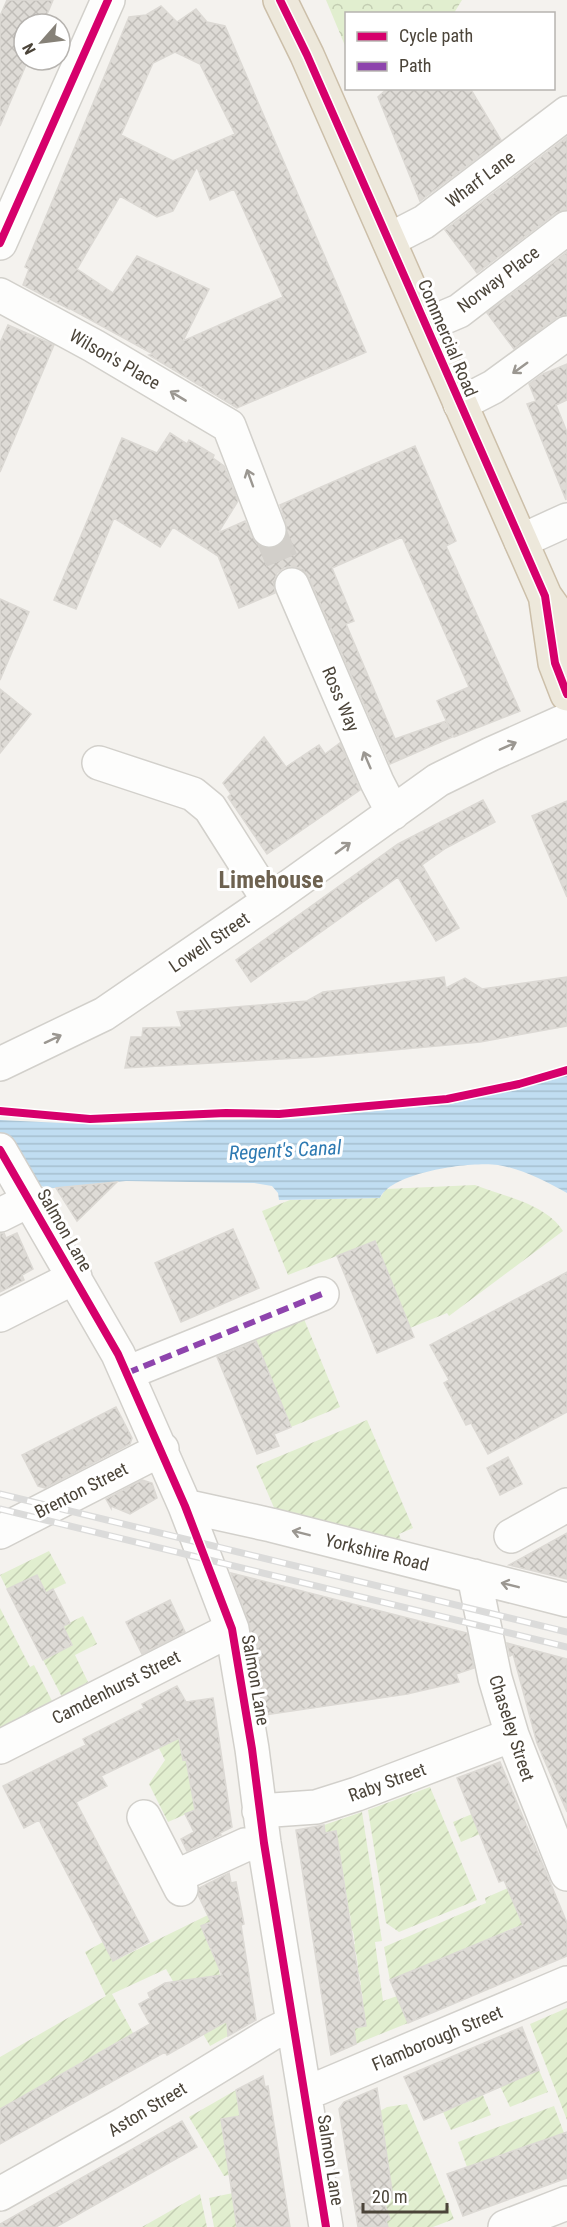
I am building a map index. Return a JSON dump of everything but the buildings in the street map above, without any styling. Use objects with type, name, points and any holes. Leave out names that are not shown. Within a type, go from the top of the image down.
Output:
[{"type":"highway","name":"Commercial Road","points":[[280,0],[389,240],[545,596],[567,627]]},
{"type":"highway","name":"Commercial Road","points":[[545,596],[555,663],[567,694]]},
{"type":"street","points":[[0,243],[108,0]]},
{"type":"street","name":"Wharf Lane","points":[[389,240],[423,222],[567,113]]},
{"type":"street","name":"Norway Place","points":[[426,325],[459,311],[567,228]]},
{"type":"street","name":"Wilson's Place","points":[[0,295],[94,346],[229,426],[269,530]]},
{"type":"street","points":[[460,404],[494,387],[567,333]]},
{"type":"street","points":[[521,541],[567,520]]},
{"type":"street","name":"Ross Way","points":[[292,585],[377,782],[393,813]]},
{"type":"street","name":"Lowell Street","points":[[0,1064],[104,1014],[269,901],[438,780],[567,720]]},
{"type":"street","points":[[99,763],[193,794],[210,808],[269,901]]},
{"type":"street","name":"Salmon Lane","points":[[0,1150],[75,1277],[127,1373],[162,1449],[232,1629],[326,2227]]},
{"type":"street","points":[[0,1215],[25,1192]]},
{"type":"street","points":[[0,1315],[75,1277]]},
{"type":"street","points":[[127,1373],[322,1294]]},
{"type":"street","name":"Brenton Street","points":[[0,1532],[162,1449]]},
{"type":"street","points":[[511,1536],[567,1505]]},
{"type":"street","name":"Yorkshire Road","points":[[185,1506],[567,1600]]},
{"type":"street","name":"Chaseley Street","points":[[474,1576],[495,1678],[512,1735],[567,1874]]},
{"type":"street","name":"Camdenhurst Street","points":[[0,1747],[232,1629]]},
{"type":"street","name":"Raby Street","points":[[259,1811],[316,1807],[357,1794],[512,1735]]},
{"type":"street","points":[[144,1816],[178,1883],[245,1845],[264,1843]]},
{"type":"street","name":"Flamborough Street","points":[[305,2090],[322,2087],[567,1983]]},
{"type":"street","name":"Aston Street","points":[[0,2194],[124,2124],[271,2034],[293,2023]]},
{"type":"street","points":[[505,2227],[567,2203]]},
{"type":"green space","points":[[326,0],[462,0],[455,12],[345,12],[345,46]]},
{"type":"green space","points":[[475,1185],[535,1207],[546,1214],[563,1231],[449,1316],[447,1313],[410,1328],[375,1241],[288,1275],[262,1211],[290,1200],[380,1198],[386,1189]]},
{"type":"green space","points":[[304,1319],[340,1407],[291,1427],[255,1339]]},
{"type":"green space","points":[[367,1420],[413,1528],[399,1534],[402,1543],[275,1510],[256,1466]]},
{"type":"green space","points":[[49,1551],[66,1583],[46,1593],[37,1575],[7,1589],[0,1575]]},
{"type":"green space","points":[[0,1608],[30,1667],[34,1665],[52,1701],[0,1729]]},
{"type":"green space","points":[[83,1616],[97,1644],[75,1655],[88,1682],[62,1697],[43,1660],[72,1645],[63,1626]]},
{"type":"green space","points":[[176,1715],[183,1760],[192,1758],[195,1810],[168,1822],[149,1784],[165,1760],[149,1729]]},
{"type":"green space","points":[[430,1787],[477,1900],[399,1932],[386,1923],[368,1810]]},
{"type":"green space","points":[[362,1812],[382,1941],[375,1942],[383,2001],[397,1996],[408,2023],[356,2044],[354,2028],[366,2026],[364,2014],[351,2007],[363,2004],[362,1992],[348,1994],[347,1987],[361,1985],[359,1973],[346,1975],[345,1968],[358,1966],[356,1952],[342,1954],[341,1947],[355,1944],[353,1931],[339,1934],[338,1926],[351,1924],[350,1913],[336,1915],[335,1907],[348,1905],[346,1892],[333,1894],[331,1888],[345,1885],[343,1873],[330,1875],[341,1864],[339,1852],[327,1854],[326,1845],[338,1843],[336,1832],[325,1833],[324,1825]]},
{"type":"green space","points":[[472,1814],[494,1828],[461,1842],[453,1822]]},
{"type":"green space","points":[[508,1888],[528,1938],[522,1940],[516,1927],[504,1932],[509,1946],[503,1949],[498,1935],[486,1940],[491,1954],[479,1943],[390,1981],[384,1947],[486,1903],[485,1898]]},
{"type":"green space","points":[[210,1914],[213,1921],[201,1926],[210,1949],[215,1947],[220,1975],[198,1979],[224,1999],[228,2036],[210,2046],[166,1969],[112,1994],[133,2033],[0,2109],[0,2057],[106,1996],[85,1952],[103,1942],[114,1961]]},
{"type":"green space","points":[[567,2008],[567,2120],[530,2024]]},
{"type":"green space","points":[[539,2070],[548,2092],[510,2107],[500,2086]]},
{"type":"green space","points":[[476,2078],[491,2115],[451,2130],[443,2112],[453,2108],[447,2092],[455,2088],[462,2104],[472,2100],[465,2083]]},
{"type":"green space","points":[[236,2090],[240,2116],[221,2119],[226,2153],[248,2171],[224,2176],[189,2117]]},
{"type":"green space","points":[[407,2104],[454,2219],[433,2227],[388,2227],[386,2221],[390,2219],[380,2200],[393,2198],[380,2111],[387,2107]]},
{"type":"green space","points":[[554,2106],[564,2133],[550,2138],[555,2154],[544,2158],[538,2142],[525,2146],[531,2163],[521,2167],[514,2150],[505,2153],[511,2170],[502,2174],[496,2157],[467,2167],[458,2142]]},
{"type":"green space","points":[[233,2193],[257,2227],[214,2227],[209,2198]]},
{"type":"green space","points":[[200,2194],[207,2227],[142,2227]]},
{"type":"water","name":"Regent's Canal","points":[[567,1075],[567,1193],[525,1172],[486,1164],[452,1167],[415,1175],[399,1181],[387,1189],[380,1198],[279,1200],[278,1193],[272,1186],[254,1183],[126,1181],[53,1188],[0,1180],[0,1120],[103,1125],[292,1119],[451,1104]]},
{"type":"tunnel","points":[[269,530],[292,585]]},
{"type":"railway","points":[[0,1494],[567,1632]]},
{"type":"railway","points":[[0,1509],[567,1647]]},
{"type":"marked path","points":[[127,1373],[322,1294]]},
{"type":"cycle path","points":[[0,243],[108,0]]},
{"type":"cycle path","points":[[280,0],[307,55],[545,596],[555,663],[567,694]]},
{"type":"cycle path","points":[[0,1111],[90,1119],[226,1113],[279,1114],[447,1099],[519,1084],[567,1070]]},
{"type":"cycle path","points":[[0,1150],[118,1354],[185,1506],[232,1629],[326,2227]]},
{"type":"district","name":"Limehouse","points":[[271,880]]}]
